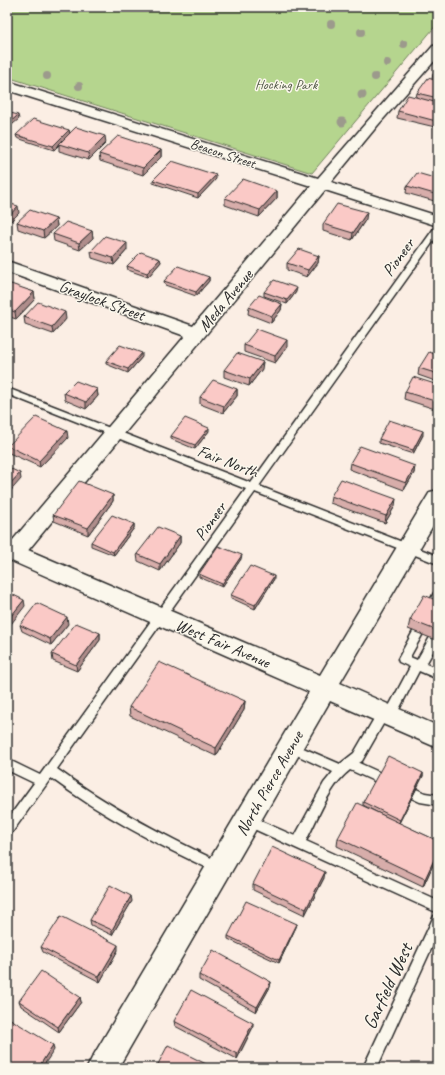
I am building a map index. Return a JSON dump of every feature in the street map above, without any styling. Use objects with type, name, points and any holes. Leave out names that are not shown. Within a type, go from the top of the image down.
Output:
[{"type":"street","name":"Meda Avenue","points":[[10,551],[114,434],[373,122],[438,49]]},
{"type":"street","name":"Beacon Street","points":[[7,85],[438,221]]},
{"type":"street","name":"Graylock Street","points":[[7,266],[197,334]]},
{"type":"street","name":"North Pierce Avenue","points":[[102,1068],[325,687],[437,503]]},
{"type":"street","name":"West Fair Avenue","points":[[10,551],[438,737]]},
{"type":"lane","name":"Pioneer","points":[[7,830],[438,229]]},
{"type":"lane","name":"Fair North","points":[[7,391],[438,560]]},
{"type":"lane","points":[[437,673],[403,659],[438,596]]},
{"type":"lane","points":[[298,843],[328,787],[345,767],[358,757],[438,633]]},
{"type":"lane","points":[[290,747],[424,798],[438,800]]},
{"type":"lane","points":[[7,764],[42,782]]},
{"type":"lane","points":[[50,770],[79,792],[180,849],[220,868]]},
{"type":"lane","points":[[247,820],[438,907]]},
{"type":"lane","name":"Garfield West","points":[[370,1068],[438,920]]},
{"type":"green space","name":"Hocking Park","points":[[7,7],[438,7],[438,23],[312,173],[7,77]]},
{"type":"building","points":[[438,67],[438,75],[433,74]]},
{"type":"building","points":[[428,78],[438,81],[438,98],[417,93]]},
{"type":"building","points":[[408,95],[438,103],[438,117],[436,121],[398,111]]},
{"type":"building","points":[[7,112],[18,115],[7,125]]},
{"type":"building","points":[[33,119],[69,130],[53,146],[16,135]]},
{"type":"building","points":[[76,127],[105,136],[88,153],[59,144]]},
{"type":"building","points":[[118,136],[161,150],[143,168],[99,154]]},
{"type":"building","points":[[172,161],[216,175],[198,194],[153,180]]},
{"type":"building","points":[[417,173],[438,179],[438,195],[407,186]]},
{"type":"building","points":[[243,179],[277,191],[260,210],[225,198]]},
{"type":"building","points":[[7,203],[18,206],[7,218]]},
{"type":"building","points":[[337,204],[367,212],[353,233],[323,224]]},
{"type":"building","points":[[30,210],[56,219],[43,231],[17,222]]},
{"type":"building","points":[[66,222],[92,231],[79,243],[53,234]]},
{"type":"building","points":[[105,236],[127,243],[113,258],[91,251]]},
{"type":"building","points":[[299,249],[319,256],[308,270],[287,263]]},
{"type":"building","points":[[141,252],[160,259],[147,273],[127,266]]},
{"type":"building","points":[[178,266],[209,277],[196,292],[164,281]]},
{"type":"building","points":[[274,280],[297,288],[287,300],[264,292]]},
{"type":"building","points":[[8,283],[34,292],[15,312],[7,309]]},
{"type":"building","points":[[259,295],[282,304],[272,316],[249,307]]},
{"type":"building","points":[[38,302],[65,312],[52,327],[24,317]]},
{"type":"building","points":[[257,329],[287,340],[275,356],[244,345]]},
{"type":"building","points":[[120,345],[142,353],[128,369],[106,361]]},
{"type":"building","points":[[429,352],[438,355],[438,374],[419,368]]},
{"type":"building","points":[[237,353],[263,362],[250,379],[224,370]]},
{"type":"building","points":[[413,377],[438,385],[438,402],[405,392]]},
{"type":"building","points":[[213,380],[237,389],[224,406],[200,397]]},
{"type":"building","points":[[76,381],[97,389],[86,402],[64,393]]},
{"type":"building","points":[[36,417],[67,431],[39,461],[8,446]]},
{"type":"building","points":[[185,418],[209,428],[195,445],[171,436]]},
{"type":"building","points":[[389,420],[423,431],[413,450],[379,439]]},
{"type":"building","points":[[360,446],[415,466],[406,483],[350,463]]},
{"type":"building","points":[[7,467],[20,473],[7,487]]},
{"type":"building","points":[[341,479],[396,499],[386,516],[331,496]]},
{"type":"building","points":[[79,481],[113,495],[88,528],[53,515]]},
{"type":"building","points":[[112,515],[134,524],[113,552],[91,542]]},
{"type":"building","points":[[158,527],[180,536],[160,564],[137,554]]},
{"type":"building","points":[[218,546],[242,555],[222,584],[199,574]]},
{"type":"building","points":[[250,566],[274,576],[255,605],[231,595]]},
{"type":"building","points":[[7,592],[24,600],[7,621]]},
{"type":"building","points":[[424,595],[438,601],[438,631],[410,620]]},
{"type":"building","points":[[37,603],[67,617],[50,639],[20,625]]},
{"type":"building","points":[[76,623],[100,633],[76,665],[52,654]]},
{"type":"building","points":[[159,662],[245,701],[216,748],[129,707]]},
{"type":"building","points":[[388,756],[423,773],[400,820],[363,802]]},
{"type":"building","points":[[357,803],[438,841],[438,851],[425,879],[338,838]]},
{"type":"building","points":[[272,847],[325,872],[306,909],[253,884]]},
{"type":"building","points":[[110,885],[131,896],[112,930],[90,920]]},
{"type":"building","points":[[246,901],[297,924],[279,960],[228,936]]},
{"type":"building","points":[[61,916],[118,945],[99,977],[41,947]]},
{"type":"building","points":[[213,950],[271,982],[257,1007],[199,975]]},
{"type":"building","points":[[41,971],[80,997],[58,1027],[19,1001]]},
{"type":"building","points":[[191,990],[253,1023],[237,1054],[174,1021]]},
{"type":"building","points":[[7,1017],[53,1045],[38,1068],[7,1068]]},
{"type":"building","points":[[168,1045],[214,1068],[156,1068]]}]
